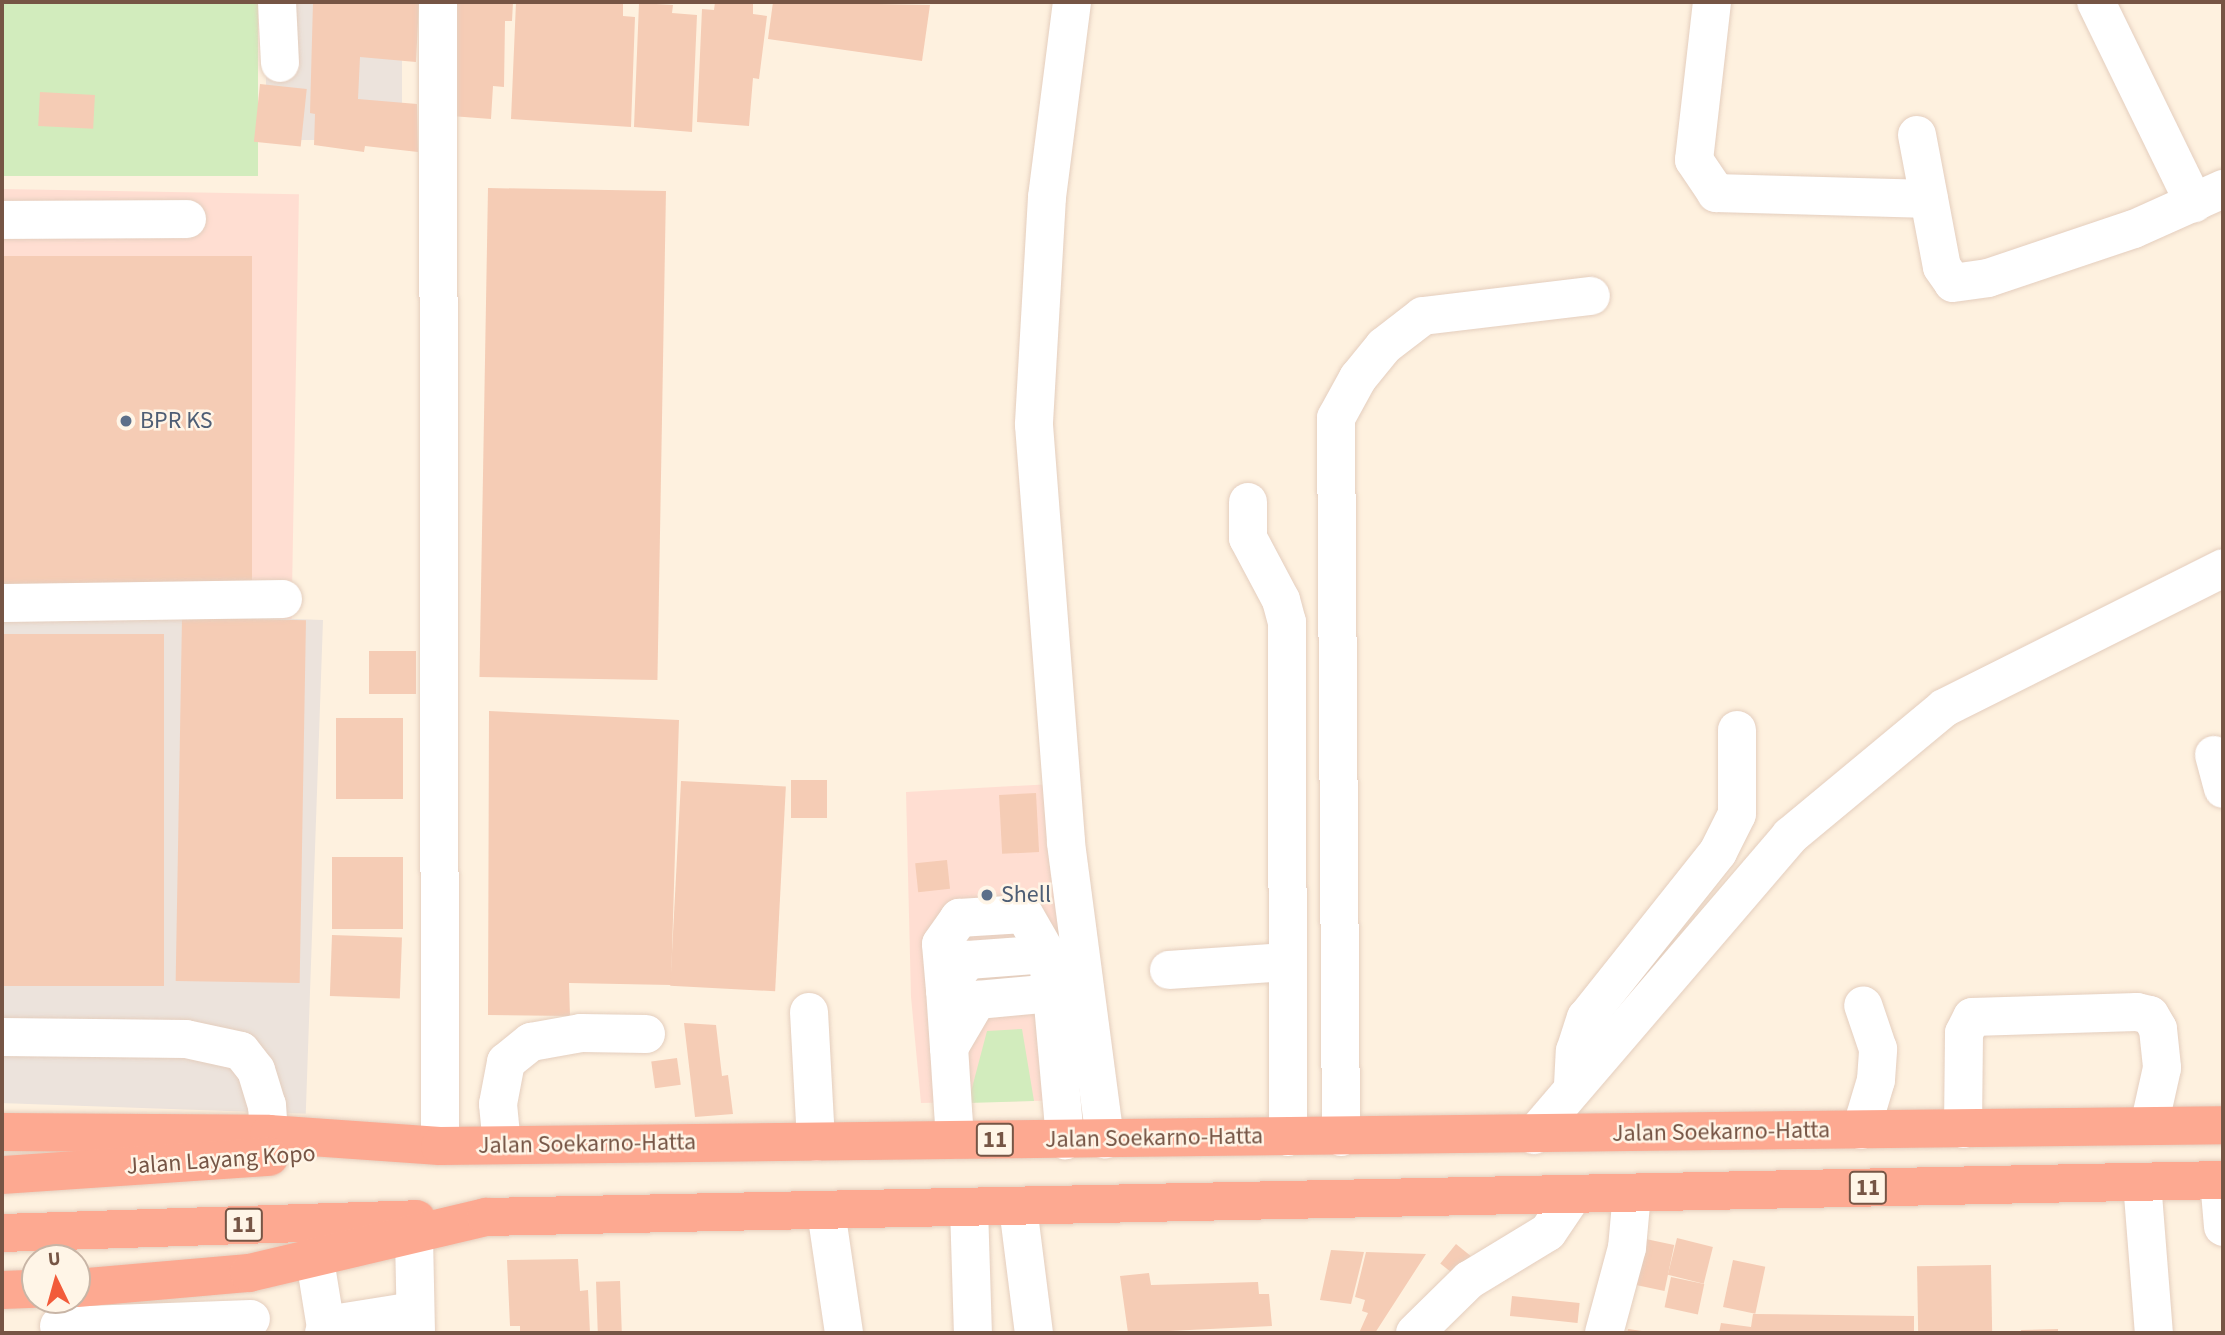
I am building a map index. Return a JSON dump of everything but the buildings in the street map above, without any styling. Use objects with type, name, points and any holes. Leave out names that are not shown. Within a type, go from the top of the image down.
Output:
[{"type":"highway","name":"Jalan Soekarno-Hatta","points":[[2,1132],[270,1134],[439,1146],[2223,1125]]},
{"type":"highway","name":"Jalan Layang Kopo","points":[[2,1175],[439,1146]]},
{"type":"highway","name":"11","points":[[2,1233],[486,1217],[2221,1180]]},
{"type":"highway","name":"11","points":[[91,1287],[249,1273],[414,1237],[486,1217]]},
{"type":"highway","points":[[2,1290],[21,1289]]},
{"type":"street","points":[[277,2],[280,63]]},
{"type":"street","points":[[438,2],[439,1146]]},
{"type":"street","points":[[1072,2],[1047,197],[1034,425],[1066,843],[1105,1139]]},
{"type":"street","points":[[1712,2],[1694,160],[1716,193],[1929,199]]},
{"type":"street","points":[[1917,135],[1941,267],[1953,283],[1988,278],[2209,196],[2096,2]]},
{"type":"street","points":[[2,220],[187,219]]},
{"type":"street","points":[[1341,1137],[1336,418],[1358,378],[1384,346],[1423,316],[1591,296]]},
{"type":"street","points":[[1248,502],[1248,538],[1281,600],[1287,622],[1288,1137]]},
{"type":"street","points":[[1542,1135],[1573,1086],[1790,836],[1944,708],[2223,568]]},
{"type":"street","points":[[2,603],[283,599]]},
{"type":"street","points":[[1573,1086],[1576,1051],[1586,1017],[1718,852],[1737,814],[1737,730]]},
{"type":"street","points":[[956,1140],[941,944],[959,918],[1024,914],[1047,954],[1065,1140]]},
{"type":"street","points":[[1169,970],[1286,962]]},
{"type":"street","points":[[949,1048],[977,1000],[1052,993]]},
{"type":"street","points":[[1861,1130],[1877,1080],[1878,1049],[1863,1005]]},
{"type":"street","points":[[809,1012],[816,1142]]},
{"type":"street","points":[[1963,1129],[1964,1033],[1972,1017],[2137,1012],[2150,1015],[2158,1028],[2162,1068],[2149,1126]]},
{"type":"street","points":[[502,1145],[498,1104],[506,1062],[531,1042],[581,1033],[646,1034]]},
{"type":"street","points":[[2,1037],[186,1039],[241,1051],[256,1070],[267,1105],[270,1134]]},
{"type":"street","points":[[2221,1180],[2223,1227]]},
{"type":"street","points":[[2142,1182],[2154,1333]]},
{"type":"street","points":[[1604,1333],[1627,1248],[1632,1193]]},
{"type":"street","points":[[1415,1333],[1469,1280],[1548,1232],[1573,1195]]},
{"type":"street","points":[[1018,1207],[1034,1333]]},
{"type":"street","points":[[969,1208],[973,1333]]},
{"type":"street","points":[[826,1211],[844,1333]]},
{"type":"street","points":[[315,1260],[325,1331],[415,1322],[414,1237]]},
{"type":"street","points":[[1475,1308],[1527,1268],[1530,1243]]},
{"type":"street","points":[[58,1320],[252,1326],[249,1273]]},
{"type":"shaded area","points":[[266,2],[402,2],[402,140],[266,140]]},
{"type":"shaded area","name":"BPR KS","points":[[2,189],[299,194],[292,621],[2,616]]},
{"type":"shaded area","points":[[2,609],[323,620],[306,1114],[2,1103]]},
{"type":"shaded area","name":"Shell","points":[[1052,784],[1089,1100],[921,1103],[911,997],[906,792]]},
{"type":"green space","points":[[2,2],[258,2],[258,176],[2,176]]},
{"type":"green space","points":[[1022,1029],[1034,1101],[968,1103],[987,1031]]},
{"type":"place","name":"BPR KS","points":[[126,421]]},
{"type":"place","name":"Shell","points":[[987,895]]}]
